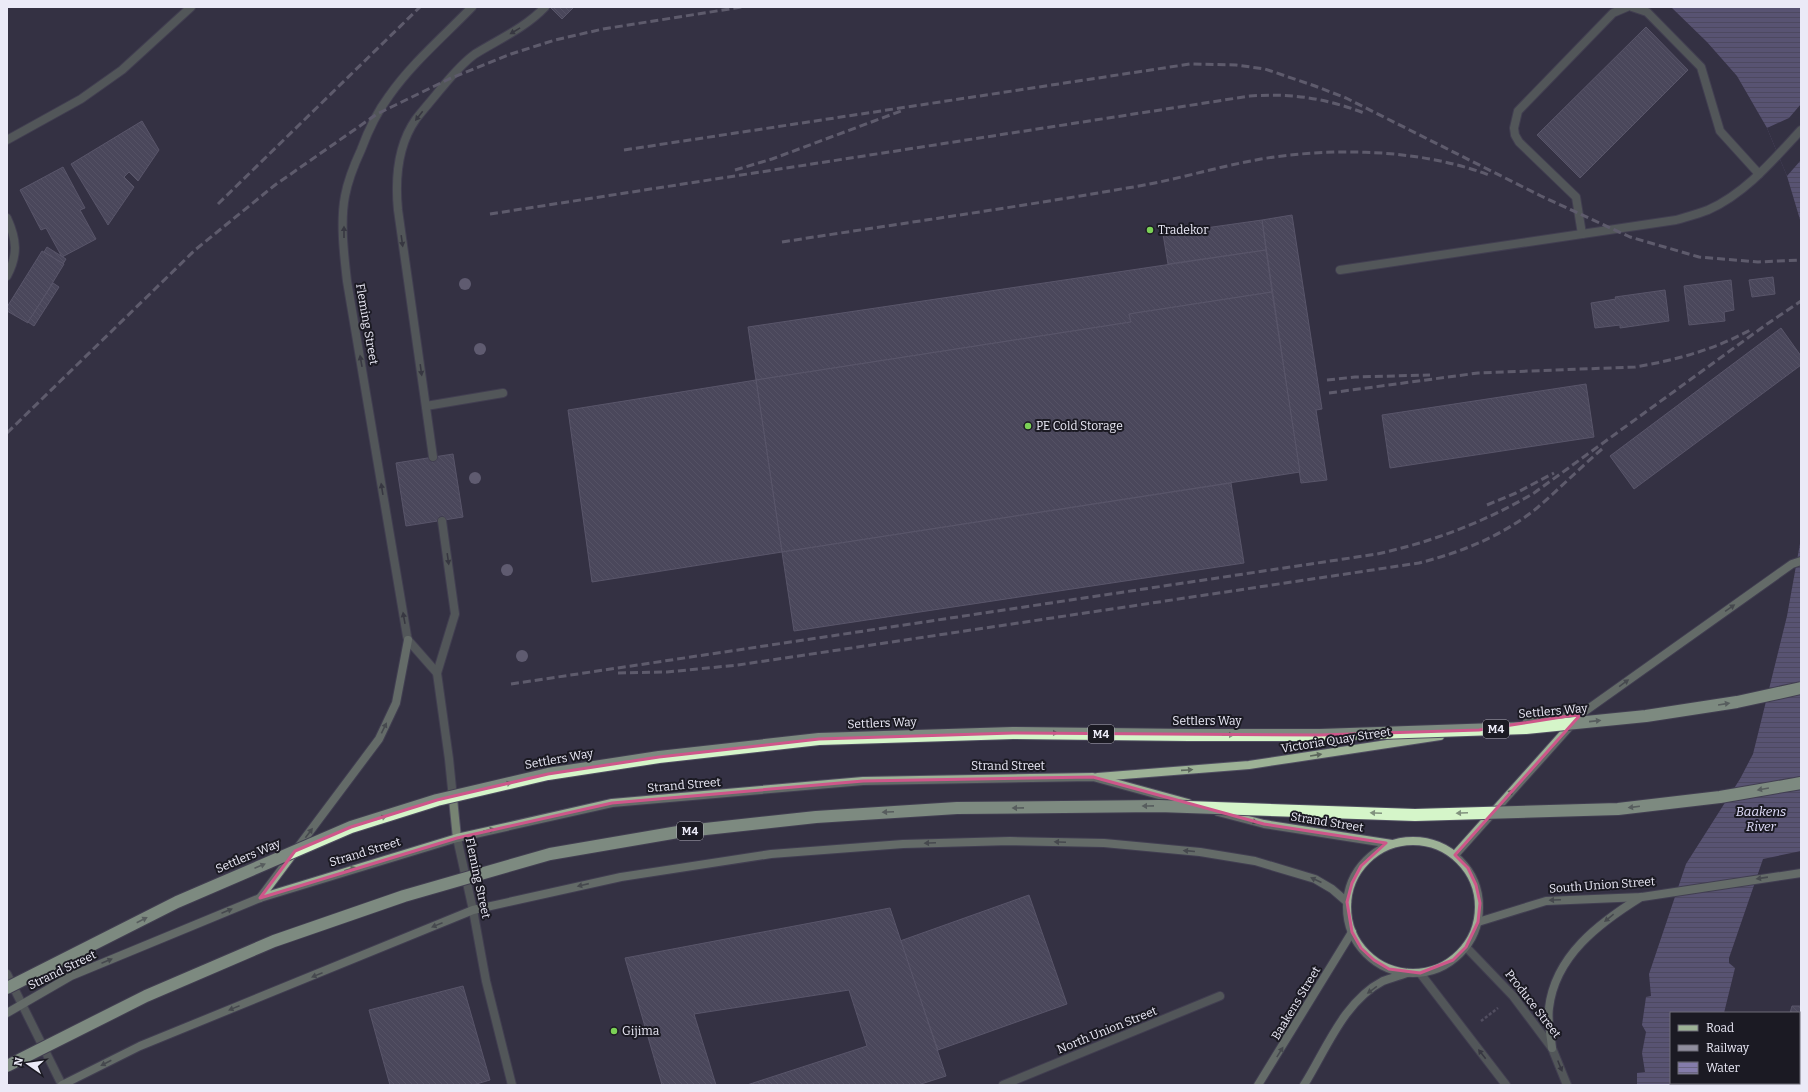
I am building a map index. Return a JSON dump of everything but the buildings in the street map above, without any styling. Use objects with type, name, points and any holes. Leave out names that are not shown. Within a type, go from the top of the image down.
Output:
[{"type":"highway","name":"Settlers Way","points":[[7,988],[177,902],[351,827],[437,800],[548,774],[659,757],[819,739],[1013,733],[1189,736],[1320,735],[1526,728],[1646,716],[1737,702],[1801,688]]},
{"type":"highway","name":"M4","points":[[7,1066],[146,996],[274,941],[404,896],[550,854],[678,832],[816,817],[957,808],[1159,806],[1415,815],[1618,809],[1720,797],[1801,783]]},
{"type":"street","points":[[1455,854],[1581,714],[1792,564],[1801,561]]},
{"type":"street","points":[[260,898],[379,739],[396,703],[408,640]]},
{"type":"street","name":"Victoria Quay Street","points":[[1093,778],[1248,765],[1581,714]]},
{"type":"street","name":"Strand Street","points":[[7,1013],[71,976],[260,898],[345,870],[456,838],[612,803],[863,781],[1093,778],[1264,824],[1392,844]]},
{"type":"street","points":[[62,1085],[140,1046],[473,910],[621,877],[771,854],[902,844],[1010,841],[1104,843],[1200,852],[1255,861],[1316,879],[1332,889],[1348,902]]},
{"type":"street","points":[[1414,841],[1436,844],[1455,854],[1468,868],[1476,885],[1480,903],[1478,922],[1466,947],[1453,960],[1443,966],[1420,973],[1407,973],[1389,969],[1374,960],[1361,948],[1352,932],[1348,918],[1348,902],[1352,883],[1361,866],[1375,853],[1392,844],[1414,841]]},
{"type":"street","name":"South Union Street","points":[[1478,922],[1546,901],[1642,897],[1801,873]]},
{"type":"street","points":[[1552,1048],[1548,1010],[1552,991],[1565,962],[1593,931],[1616,913],[1642,897]]},
{"type":"street","name":"Baakens Street","points":[[1258,1085],[1352,932]]},
{"type":"street","points":[[1304,1085],[1343,1019],[1362,997],[1383,982],[1407,973]]},
{"type":"lane","points":[[7,140],[81,99],[122,70],[191,7]]},
{"type":"lane","name":"Fleming Street","points":[[408,640],[347,281],[344,239],[345,197],[351,174],[363,145],[377,114],[389,96],[415,64],[472,7]]},
{"type":"lane","points":[[433,457],[398,210],[396,178],[401,153],[407,136],[415,121],[461,67],[474,55],[520,29],[545,7]]},
{"type":"lane","points":[[1582,234],[1576,197],[1520,142],[1514,128],[1515,119],[1518,111],[1613,13],[1627,7]]},
{"type":"lane","points":[[1632,7],[1647,12],[1701,67],[1720,132],[1759,174]]},
{"type":"lane","points":[[1340,270],[1676,220],[1708,210],[1728,198],[1759,174],[1777,157],[1801,130]]},
{"type":"lane","points":[[7,218],[12,230],[15,255],[7,276]]},
{"type":"lane","points":[[426,406],[503,394]]},
{"type":"lane","name":"Fleming Street","points":[[442,521],[455,614],[437,673],[449,759],[456,838],[473,910],[486,981],[512,1085]]},
{"type":"lane","points":[[408,640],[437,673]]},
{"type":"lane","name":"Produce Street","points":[[1466,947],[1513,996],[1552,1048],[1567,1085]]},
{"type":"lane","points":[[1420,973],[1506,1085]]},
{"type":"lane","points":[[7,974],[62,1085]]},
{"type":"lane","name":"North Union Street","points":[[1003,1085],[1220,996]]},
{"type":"path","points":[[1465,1033],[1513,996]]},
{"type":"highlighted area","points":[[1581,714],[1455,855],[1468,868],[1476,885],[1480,903],[1478,922],[1466,947],[1453,960],[1420,973],[1389,969],[1374,960],[1361,948],[1352,932],[1347,902],[1352,883],[1361,866],[1386,843],[1264,824],[1093,777],[863,781],[612,803],[457,838],[260,898],[295,851],[351,827],[437,800],[548,774],[659,757],[819,739],[1013,733],[1320,735],[1479,730]]},
{"type":"water","points":[[1671,7],[1801,7],[1801,223],[1787,176],[1767,128],[1737,76],[1707,42]]},
{"type":"water","name":"Baakens River","points":[[1801,538],[1801,851],[1763,859],[1729,958],[1729,963],[1735,968],[1724,1012],[1670,1012],[1670,1084],[1712,1085],[1637,1085],[1637,1073],[1645,1072],[1642,1053],[1646,1032],[1642,1025],[1646,997],[1651,996],[1649,974],[1686,864],[1740,779],[1753,754],[1787,616]]},
{"type":"pier","points":[[1801,104],[1801,160],[1787,176],[1767,128],[1789,118]]},
{"type":"railway","points":[[218,204],[420,7]]},
{"type":"railway","points":[[7,433],[195,250],[275,185],[377,114],[449,79],[511,54],[555,40],[603,29],[742,7]]},
{"type":"railway","points":[[624,150],[1190,64],[1236,65],[1265,69],[1346,98],[1541,196],[1630,237],[1699,257],[1758,262],[1801,260]]},
{"type":"railway","points":[[490,214],[1250,96],[1280,95],[1322,100],[1364,113]]},
{"type":"railway","points":[[735,170],[772,159],[901,111]]},
{"type":"railway","points":[[782,242],[1144,185],[1244,162],[1289,155],[1347,152],[1406,155],[1462,166],[1489,175]]},
{"type":"railway","points":[[511,684],[1377,554],[1398,549],[1458,530],[1497,513],[1534,493],[1801,301]]},
{"type":"railway","points":[[1329,393],[1478,373],[1635,367],[1696,353],[1752,329]]},
{"type":"railway","points":[[1327,380],[1355,377],[1430,375]]},
{"type":"railway","points":[[618,673],[667,672],[738,665],[1419,563],[1451,554],[1481,542],[1510,527],[1537,508],[1602,449]]},
{"type":"railway","points":[[1487,505],[1516,493],[1554,473]]},
{"type":"place","name":"Tradekor","points":[[1150,230]]},
{"type":"place","name":"PE Cold Storage","points":[[1028,426]]},
{"type":"place","name":"Gijima","points":[[614,1031]]}]
